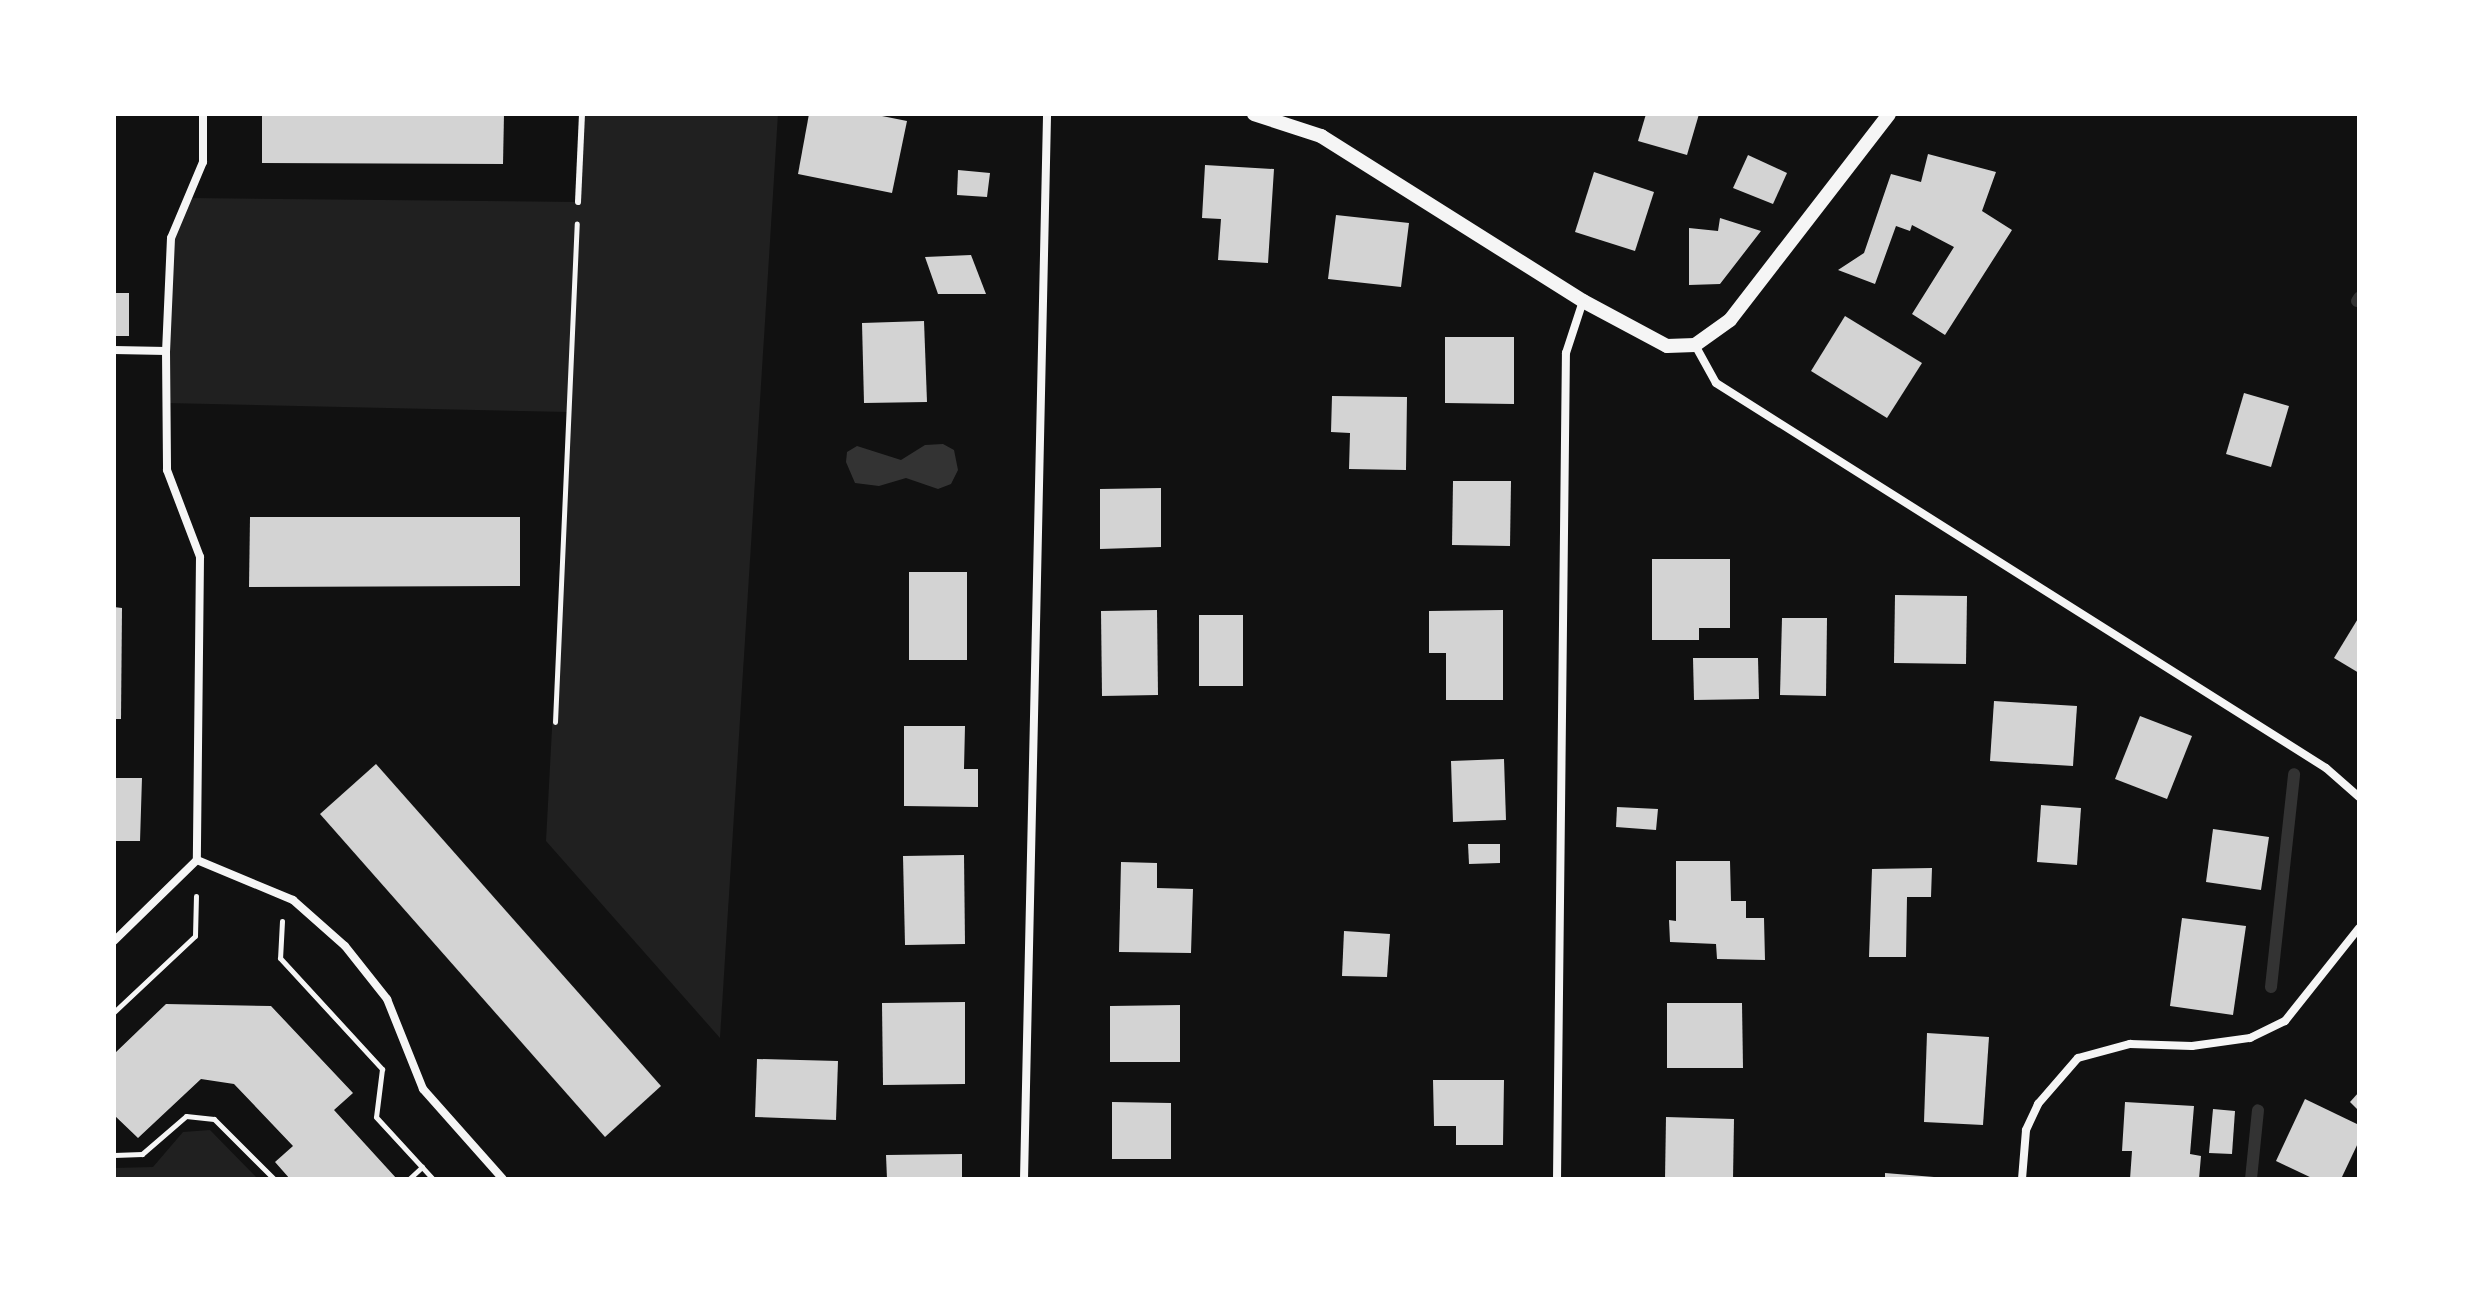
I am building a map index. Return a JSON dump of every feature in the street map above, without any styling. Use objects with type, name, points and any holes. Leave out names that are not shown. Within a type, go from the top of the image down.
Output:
[{"type":"street","points":[[114,941],[197,860],[200,557],[167,470],[166,351],[171,238],[203,162],[203,114]]},
{"type":"street","points":[[1024,1179],[1047,114]]},
{"type":"street","points":[[1257,114],[1321,136],[1583,301],[1667,346],[1695,345],[1730,320],[1889,114]]},
{"type":"street","points":[[1557,1179],[1566,353],[1583,301]]},
{"type":"street","points":[[1695,345],[1716,383],[2313,760],[2359,797]]},
{"type":"street","points":[[114,350],[166,351]]},
{"type":"street","points":[[197,860],[284,896],[345,946],[387,999],[423,1089],[503,1179]]},
{"type":"street","points":[[2022,1179],[2032,1117],[2057,1078],[2078,1058],[2130,1044],[2192,1046],[2250,1038],[2285,1021],[2359,928]]},
{"type":"lane","points":[[578,202],[582,114]]},
{"type":"path","points":[[555,722],[578,202]]},
{"type":"path","points":[[114,1012],[195,936],[197,860]]},
{"type":"path","points":[[284,896],[280,958],[382,1069],[376,1117],[433,1179]]},
{"type":"path","points":[[114,1155],[142,1154],[186,1116],[214,1119],[274,1179]]},
{"type":"path","points":[[409,1179],[422,1167]]},
{"type":"shaded area","points":[[582,114],[778,114],[720,1038],[546,841],[569,412],[166,403],[171,238],[189,198],[578,202]]},
{"type":"shaded area","points":[[943,444],[954,450],[958,470],[951,484],[938,489],[906,478],[879,486],[855,483],[846,462],[847,452],[857,446],[901,460],[925,445]]},
{"type":"shaded area","points":[[210,1130],[258,1179],[114,1179],[114,1168],[153,1167],[183,1132]]},
{"type":"building","points":[[262,114],[504,114],[503,164],[262,163]]},
{"type":"building","points":[[809,114],[872,114],[907,121],[892,193],[798,174]]},
{"type":"building","points":[[1646,114],[1699,114],[1687,155],[1638,141]]},
{"type":"building","points":[[1928,154],[1996,172],[1982,211],[2012,230],[1945,335],[1912,314],[1954,247],[1912,225],[1910,231],[1896,226],[1875,284],[1838,270],[1864,253],[1891,174],[1921,182]]},
{"type":"building","points":[[1748,155],[1787,173],[1773,204],[1733,188]]},
{"type":"building","points":[[1205,165],[1274,169],[1268,263],[1218,260],[1221,219],[1202,218]]},
{"type":"building","points":[[958,170],[990,173],[987,197],[957,195]]},
{"type":"building","points":[[1594,172],[1654,192],[1635,251],[1575,232]]},
{"type":"building","points":[[1336,215],[1409,223],[1401,287],[1328,279]]},
{"type":"building","points":[[1720,218],[1761,231],[1720,284],[1689,285],[1689,228],[1718,231]]},
{"type":"building","points":[[971,255],[986,294],[938,294],[925,257]]},
{"type":"building","points":[[114,293],[129,293],[129,336],[114,336]]},
{"type":"building","points":[[1845,316],[1922,363],[1887,418],[1811,371]]},
{"type":"building","points":[[924,321],[927,402],[864,403],[862,323]]},
{"type":"building","points":[[1445,337],[1514,337],[1514,404],[1445,403]]},
{"type":"building","points":[[2244,393],[2289,406],[2271,467],[2226,454]]},
{"type":"building","points":[[1332,396],[1407,397],[1406,470],[1349,469],[1350,433],[1331,432]]},
{"type":"building","points":[[1453,481],[1511,481],[1510,546],[1452,545]]},
{"type":"building","points":[[1161,488],[1161,547],[1100,549],[1100,489]]},
{"type":"building","points":[[250,517],[520,517],[520,586],[249,587]]},
{"type":"building","points":[[1652,559],[1730,559],[1730,628],[1699,628],[1699,640],[1652,640]]},
{"type":"building","points":[[909,572],[967,572],[967,660],[909,660]]},
{"type":"building","points":[[1895,595],[1967,596],[1966,664],[1894,663]]},
{"type":"building","points":[[114,607],[122,608],[121,719],[114,719]]},
{"type":"building","points":[[1157,610],[1158,695],[1102,696],[1101,611]]},
{"type":"building","points":[[1503,610],[1503,700],[1446,700],[1446,653],[1429,653],[1429,611]]},
{"type":"building","points":[[1199,615],[1243,615],[1243,686],[1199,686]]},
{"type":"building","points":[[2359,617],[2359,673],[2334,658]]},
{"type":"building","points":[[1782,618],[1827,618],[1826,696],[1780,695]]},
{"type":"building","points":[[1693,658],[1758,658],[1759,699],[1694,700]]},
{"type":"building","points":[[1994,701],[2077,706],[2073,766],[1990,761]]},
{"type":"building","points":[[2140,716],[2192,736],[2167,799],[2115,779]]},
{"type":"building","points":[[904,726],[965,726],[964,769],[978,769],[978,807],[904,806]]},
{"type":"building","points":[[1504,759],[1506,820],[1453,822],[1451,761]]},
{"type":"building","points":[[376,764],[661,1086],[605,1137],[320,814]]},
{"type":"building","points":[[114,778],[142,778],[140,841],[114,841]]},
{"type":"building","points":[[2041,805],[2081,808],[2077,865],[2037,862]]},
{"type":"building","points":[[1617,807],[1658,809],[1656,830],[1616,827]]},
{"type":"building","points":[[2213,829],[2269,837],[2261,890],[2206,882]]},
{"type":"building","points":[[1468,844],[1500,844],[1500,863],[1469,864]]},
{"type":"building","points":[[964,855],[965,944],[905,945],[903,856]]},
{"type":"building","points":[[1676,861],[1730,861],[1731,901],[1746,901],[1746,918],[1764,918],[1765,960],[1717,959],[1716,944],[1670,942],[1669,920],[1676,921]]},
{"type":"building","points":[[1121,862],[1157,863],[1157,888],[1193,889],[1191,953],[1119,952]]},
{"type":"building","points":[[1932,868],[1931,897],[1907,897],[1906,957],[1869,957],[1872,869]]},
{"type":"building","points":[[2182,918],[2246,926],[2233,1015],[2170,1006]]},
{"type":"building","points":[[1344,931],[1390,934],[1387,977],[1342,976]]},
{"type":"building","points":[[965,1002],[965,1084],[883,1085],[882,1003]]},
{"type":"building","points":[[1667,1003],[1742,1003],[1743,1068],[1667,1068]]},
{"type":"building","points":[[166,1004],[271,1006],[353,1093],[334,1110],[397,1179],[290,1179],[275,1162],[293,1146],[234,1084],[201,1079],[138,1138],[114,1115],[114,1054]]},
{"type":"building","points":[[1180,1005],[1180,1062],[1110,1062],[1110,1006]]},
{"type":"building","points":[[1927,1033],[1989,1037],[1983,1125],[1924,1122]]},
{"type":"building","points":[[757,1059],[838,1061],[836,1120],[755,1117]]},
{"type":"building","points":[[1433,1080],[1504,1080],[1503,1145],[1456,1145],[1456,1126],[1434,1126]]},
{"type":"building","points":[[2359,1092],[2359,1111],[2350,1102]]},
{"type":"building","points":[[2305,1099],[2359,1125],[2359,1141],[2341,1179],[2314,1179],[2276,1161]]},
{"type":"building","points":[[1112,1102],[1171,1103],[1171,1159],[1112,1159]]},
{"type":"building","points":[[2125,1102],[2194,1106],[2190,1154],[2201,1156],[2199,1179],[2130,1179],[2132,1151],[2122,1151]]},
{"type":"building","points":[[2213,1109],[2235,1111],[2232,1154],[2209,1153]]},
{"type":"building","points":[[1666,1117],[1734,1119],[1733,1179],[1665,1179]]},
{"type":"building","points":[[962,1154],[962,1179],[887,1179],[886,1155]]},
{"type":"building","points":[[1885,1173],[1934,1177],[1934,1179],[1885,1179]]},
{"type":"waterway","points":[[2271,987],[2294,774]]},
{"type":"waterway","points":[[2251,1179],[2258,1110]]}]
